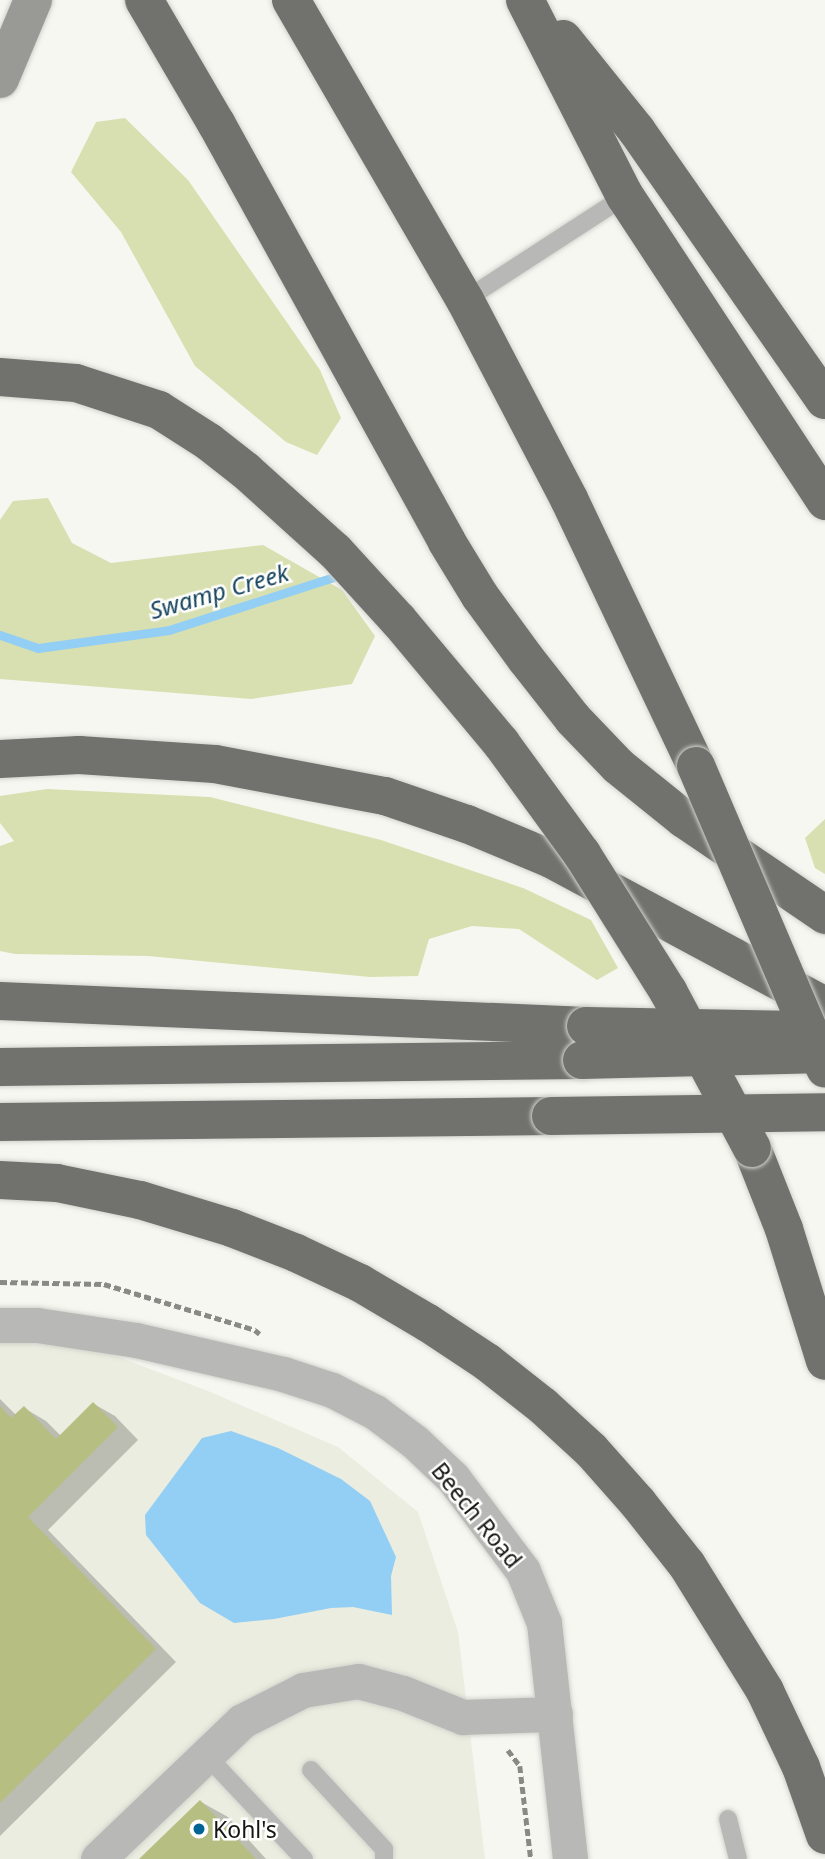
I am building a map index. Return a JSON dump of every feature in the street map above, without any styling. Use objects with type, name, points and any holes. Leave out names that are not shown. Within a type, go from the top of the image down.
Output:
[{"type":"highway","points":[[144,0],[216,123],[447,542],[480,596],[526,659],[573,719],[618,766],[684,819],[825,915]]},
{"type":"highway","points":[[291,0],[465,300],[569,499],[696,766],[825,1069]]},
{"type":"highway","points":[[525,0],[625,196],[825,501]]},
{"type":"highway","points":[[532,0],[637,131],[825,400]]},
{"type":"highway","points":[[0,377],[30,377],[76,383],[159,410],[209,442],[246,471],[335,551],[399,621],[493,734],[582,855],[668,991],[752,1148],[784,1229],[825,1361]]},
{"type":"highway","points":[[0,759],[79,755],[215,764],[385,796],[467,824],[551,859],[825,1006]]},
{"type":"highway","points":[[0,1001],[584,1043],[825,1054]]},
{"type":"highway","points":[[0,1068],[825,1030]]},
{"type":"highway","points":[[0,1122],[825,1112]]},
{"type":"highway","points":[[0,1180],[57,1183],[139,1200],[232,1228],[360,1283],[487,1362],[591,1450],[638,1503],[687,1565],[765,1691],[801,1767],[825,1835]]},
{"type":"street","points":[[0,79],[33,0]]},
{"type":"street","name":"Beech Road","points":[[0,1325],[37,1325],[136,1340],[283,1374],[332,1390],[374,1412],[415,1443],[453,1478],[490,1523],[523,1571],[544,1623],[570,1859]]},
{"type":"street","points":[[99,1859],[242,1721],[303,1690],[358,1681],[403,1693],[463,1717],[555,1714]]},
{"type":"lane","points":[[465,300],[625,196]]},
{"type":"lane","points":[[206,1755],[304,1859]]},
{"type":"lane","points":[[311,1770],[384,1849],[384,1859]]},
{"type":"lane","points":[[728,1819],[738,1859]]},
{"type":"path","points":[[0,1282],[104,1284],[255,1330],[278,1349],[283,1374]]},
{"type":"path","points":[[498,1746],[510,1750],[520,1766],[531,1859]]},
{"type":"shaded area","points":[[0,1312],[208,1391],[338,1447],[418,1512],[458,1632],[485,1859],[0,1859]]},
{"type":"green space","points":[[125,118],[188,180],[320,370],[341,418],[317,455],[286,442],[195,366],[121,232],[71,172],[96,122]]},
{"type":"green space","points":[[48,498],[72,543],[111,563],[263,545],[342,590],[375,636],[352,684],[251,699],[0,679],[0,520],[13,501]]},
{"type":"green space","points":[[47,789],[210,797],[381,840],[523,888],[591,920],[618,968],[597,980],[519,929],[472,926],[429,939],[418,976],[370,977],[148,956],[15,954],[0,951],[0,846],[14,841],[0,823],[0,796]]},
{"type":"green space","points":[[825,819],[825,874],[815,868],[805,838]]},
{"type":"water","points":[[231,1431],[278,1448],[341,1479],[370,1501],[396,1557],[391,1576],[392,1615],[353,1607],[331,1608],[274,1619],[234,1623],[200,1603],[146,1535],[145,1515],[202,1438]]},
{"type":"building","points":[[93,1402],[118,1427],[28,1517],[156,1649],[0,1803],[0,1406],[11,1418],[24,1406],[56,1439]]},
{"type":"building","name":"Kohl's","points":[[200,1800],[256,1859],[139,1859]]},
{"type":"waterway","name":"Swamp Creek","points":[[0,635],[38,648],[169,630],[343,574]]},
{"type":"place","name":"Kohl's","points":[[199,1829]]}]
